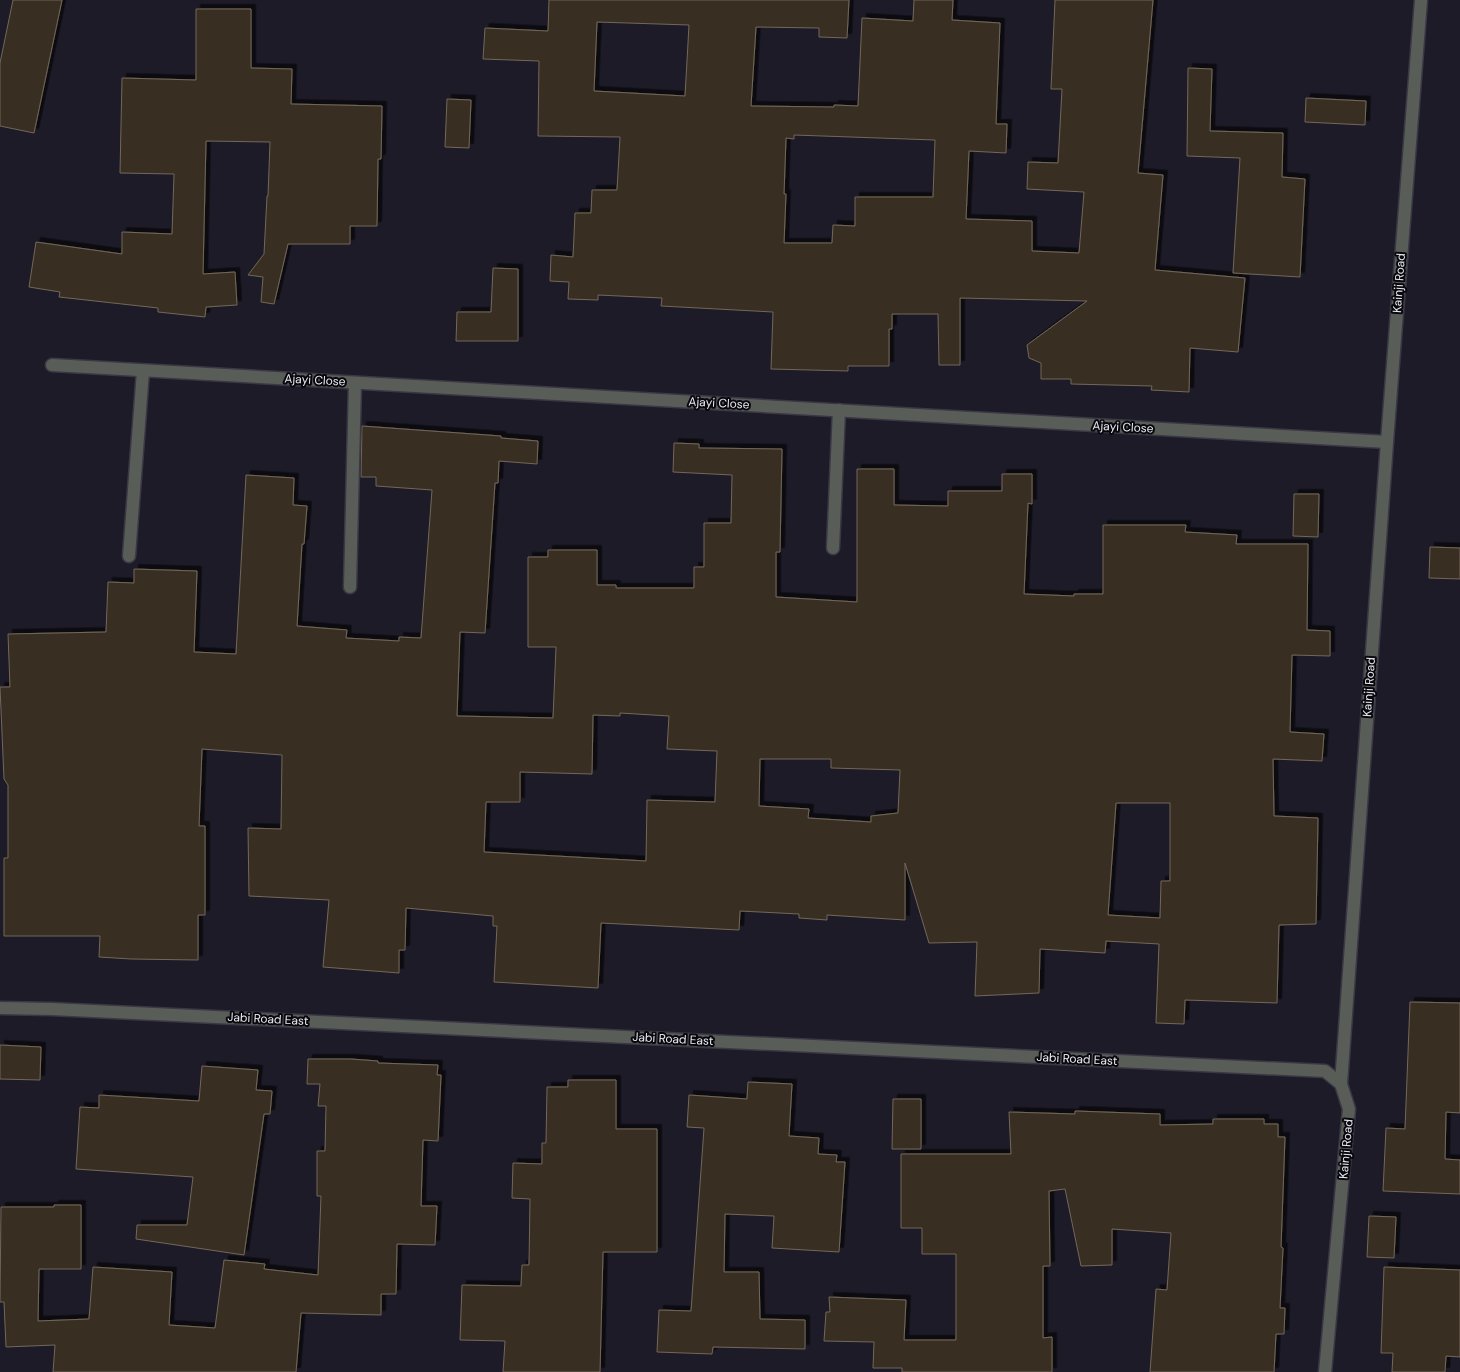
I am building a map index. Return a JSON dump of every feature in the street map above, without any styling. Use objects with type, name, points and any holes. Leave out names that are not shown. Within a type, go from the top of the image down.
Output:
[{"type":"street","name":"Kainji Road","points":[[1325,1372],[1349,1109],[1341,1084],[1421,0]]},
{"type":"street","name":"Ajayi Close","points":[[52,365],[1387,442]]},
{"type":"street","points":[[129,556],[143,371]]},
{"type":"street","points":[[350,587],[355,383]]},
{"type":"street","points":[[833,548],[839,410]]},
{"type":"street","name":"Jabi Road East","points":[[0,1008],[1325,1071],[1341,1084]]},
{"type":"building","points":[[13,0],[62,0],[34,133],[0,126],[0,63]]},
{"type":"building","points":[[549,0],[849,0],[847,38],[819,37],[819,28],[756,27],[751,106],[858,106],[862,18],[913,21],[914,0],[953,0],[952,20],[1000,23],[996,124],[1007,124],[1006,153],[969,151],[966,219],[1032,221],[1032,251],[1079,253],[1084,192],[1027,189],[1028,162],[1058,163],[1062,89],[1051,89],[1055,0],[1153,0],[1138,173],[1163,175],[1155,270],[1245,278],[1238,352],[1190,348],[1189,392],[1151,390],[1152,386],[1071,384],[1071,379],[1041,379],[1041,363],[1029,358],[1027,345],[1087,301],[960,298],[960,365],[939,365],[938,314],[892,314],[892,329],[889,329],[889,366],[848,366],[848,371],[771,369],[773,312],[661,306],[662,298],[598,295],[598,300],[568,299],[569,282],[550,281],[551,255],[573,257],[575,213],[591,213],[592,190],[617,190],[620,137],[538,136],[539,61],[483,59],[485,28],[548,31]],"holes":[[[597,22],[689,25],[685,96],[594,91]],[[794,135],[935,140],[933,197],[855,197],[855,226],[833,225],[832,243],[784,243],[786,138],[794,139]]]},
{"type":"building","points":[[196,9],[251,9],[251,68],[292,69],[291,104],[382,106],[381,159],[378,159],[377,226],[350,226],[350,244],[288,244],[274,304],[261,302],[263,277],[248,275],[264,254],[270,142],[206,141],[203,274],[235,272],[237,305],[206,307],[205,317],[158,312],[158,308],[59,297],[60,292],[29,287],[36,242],[122,254],[122,232],[172,234],[174,174],[120,173],[122,78],[196,80]]},
{"type":"building","points":[[1188,68],[1212,69],[1210,131],[1283,133],[1282,177],[1305,179],[1300,277],[1233,273],[1240,158],[1187,156]]},
{"type":"building","points":[[1306,98],[1366,101],[1365,125],[1305,122]]},
{"type":"building","points":[[447,99],[471,100],[469,148],[445,147]]},
{"type":"building","points":[[493,268],[518,269],[518,341],[456,341],[457,312],[491,312]]},
{"type":"building","points":[[362,426],[501,436],[501,438],[538,441],[537,464],[499,461],[498,483],[495,483],[485,633],[460,632],[457,716],[553,718],[556,647],[528,647],[528,557],[548,557],[548,550],[597,550],[597,585],[616,585],[616,588],[694,588],[694,567],[704,567],[704,523],[731,523],[732,475],[673,472],[674,443],[699,444],[699,448],[782,449],[780,552],[776,552],[776,597],[857,602],[857,469],[894,469],[894,505],[948,506],[948,491],[1002,491],[1002,474],[1032,474],[1032,504],[1028,503],[1024,594],[1074,596],[1074,594],[1103,594],[1103,525],[1186,525],[1185,532],[1237,535],[1236,544],[1308,544],[1307,630],[1330,631],[1330,656],[1292,655],[1290,732],[1324,734],[1322,761],[1273,759],[1274,816],[1318,818],[1316,924],[1279,925],[1277,1003],[1185,1000],[1184,1024],[1156,1023],[1159,944],[1106,941],[1105,953],[1040,949],[1039,993],[975,996],[977,942],[929,943],[905,863],[905,920],[827,915],[827,920],[799,918],[799,914],[740,911],[739,930],[601,923],[598,988],[494,982],[497,926],[493,926],[493,916],[406,908],[405,950],[399,950],[399,973],[323,967],[329,900],[249,896],[248,828],[281,829],[282,755],[202,749],[199,826],[205,826],[205,915],[198,915],[198,960],[99,957],[100,936],[4,936],[4,858],[8,858],[8,785],[4,779],[0,687],[10,687],[8,634],[106,632],[108,582],[134,583],[134,569],[197,571],[194,652],[236,654],[246,475],[294,478],[293,505],[307,506],[304,544],[302,544],[297,626],[347,630],[346,638],[399,641],[399,637],[421,638],[432,490],[376,486],[376,477],[361,477]],"holes":[[[620,713],[669,716],[667,749],[717,751],[715,802],[647,800],[646,861],[484,852],[486,802],[520,802],[520,772],[592,774],[593,715],[620,716]],[[760,759],[831,759],[831,768],[900,770],[898,813],[871,816],[871,822],[808,818],[809,809],[759,806]],[[1116,803],[1170,803],[1170,881],[1161,881],[1160,918],[1108,915]]]},
{"type":"building","points":[[1294,494],[1319,494],[1318,537],[1293,536]]},
{"type":"building","points":[[1430,547],[1460,548],[1460,579],[1429,578]]},
{"type":"building","points":[[1410,1002],[1460,1003],[1460,1113],[1446,1112],[1445,1159],[1460,1160],[1460,1194],[1383,1191],[1386,1128],[1405,1129]]},
{"type":"building","points":[[0,1045],[41,1047],[40,1080],[0,1079]]},
{"type":"building","points":[[308,1059],[351,1059],[378,1061],[378,1063],[438,1065],[437,1075],[441,1075],[438,1141],[423,1140],[421,1206],[437,1206],[435,1245],[397,1244],[396,1294],[381,1294],[381,1315],[301,1313],[296,1372],[53,1372],[55,1345],[6,1347],[4,1302],[0,1302],[1,1207],[81,1205],[81,1269],[39,1269],[38,1321],[89,1319],[93,1267],[172,1272],[169,1325],[215,1328],[224,1260],[265,1264],[264,1269],[318,1275],[321,1196],[317,1196],[317,1151],[325,1151],[326,1106],[318,1106],[320,1084],[307,1084]]},
{"type":"building","points":[[202,1066],[258,1070],[256,1090],[272,1091],[270,1114],[264,1114],[244,1255],[136,1239],[137,1225],[187,1225],[193,1177],[76,1169],[80,1107],[99,1108],[99,1095],[199,1101]]},
{"type":"building","points":[[568,1080],[616,1080],[616,1129],[657,1129],[657,1252],[603,1252],[600,1372],[503,1372],[505,1341],[460,1340],[462,1285],[521,1286],[522,1265],[529,1265],[530,1199],[512,1198],[513,1163],[542,1164],[542,1143],[546,1143],[547,1087],[568,1087]]},
{"type":"building","points":[[748,1082],[792,1084],[789,1136],[819,1138],[818,1154],[837,1155],[836,1162],[845,1162],[839,1252],[772,1248],[774,1216],[725,1214],[724,1272],[759,1272],[760,1319],[805,1320],[805,1349],[713,1347],[712,1354],[657,1352],[659,1310],[691,1311],[704,1128],[687,1127],[689,1095],[747,1099]]},
{"type":"building","points":[[893,1099],[921,1099],[921,1149],[892,1149]]},
{"type":"building","points":[[1075,1111],[1160,1114],[1160,1125],[1213,1124],[1213,1119],[1264,1119],[1264,1124],[1278,1124],[1278,1137],[1285,1137],[1280,1308],[1285,1308],[1284,1334],[1276,1334],[1274,1372],[1150,1372],[1156,1289],[1167,1290],[1171,1233],[1112,1229],[1112,1265],[1081,1266],[1065,1189],[1049,1191],[1050,1266],[1043,1266],[1043,1338],[1052,1337],[1052,1372],[902,1372],[902,1368],[873,1368],[874,1342],[824,1341],[826,1312],[830,1312],[829,1297],[906,1300],[904,1340],[956,1340],[956,1254],[922,1254],[922,1228],[901,1228],[901,1154],[1011,1154],[1009,1112],[1075,1114]]},
{"type":"building","points":[[1369,1216],[1396,1217],[1394,1258],[1367,1257]]},
{"type":"building","points":[[1384,1267],[1460,1270],[1460,1357],[1446,1356],[1445,1372],[1392,1372],[1393,1353],[1381,1353]]}]
